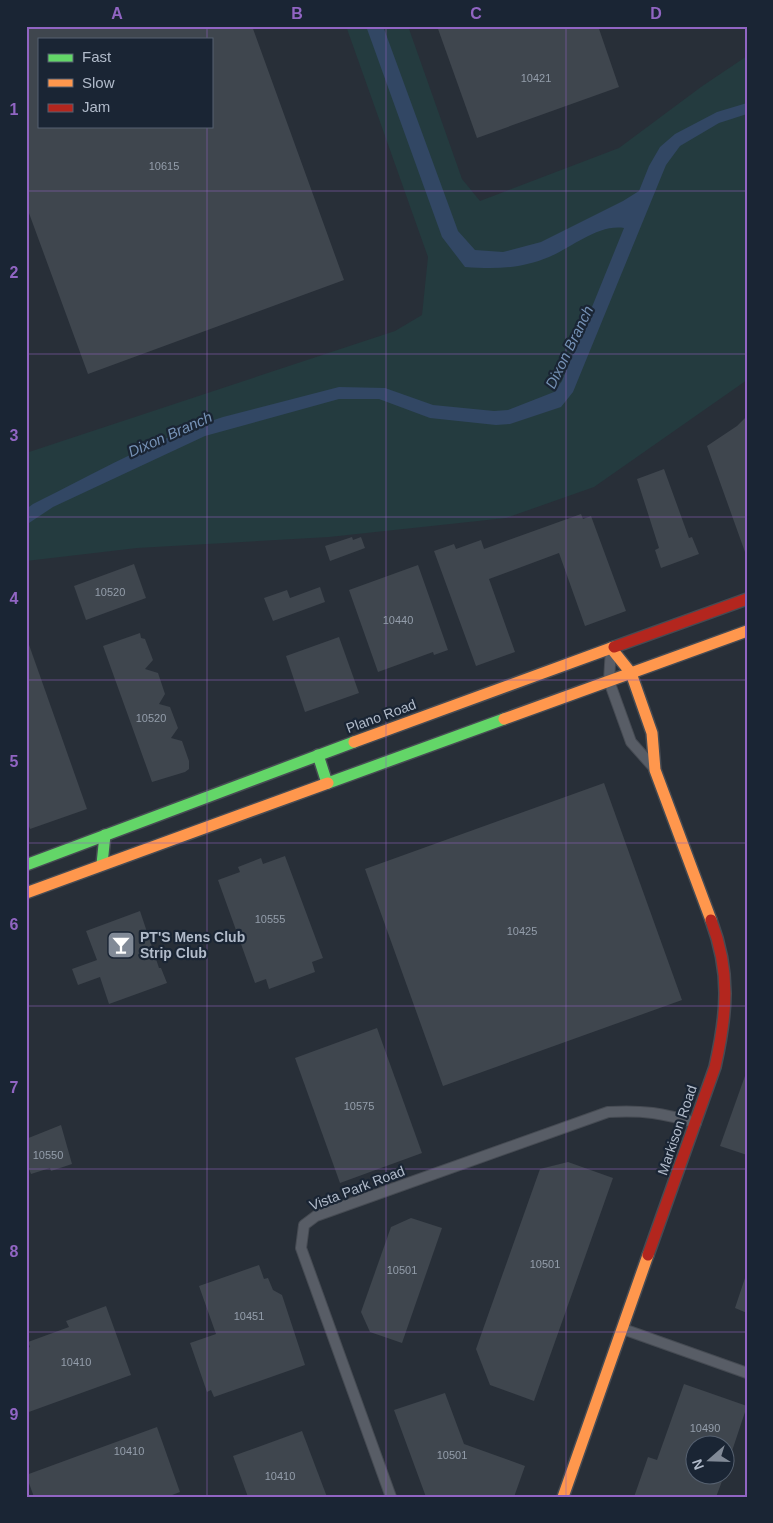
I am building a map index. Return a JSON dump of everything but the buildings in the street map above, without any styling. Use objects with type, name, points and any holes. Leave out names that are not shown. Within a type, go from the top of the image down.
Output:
[{"type":"main road","name":"Plano Road","points":[[26,865],[747,599]]},
{"type":"main road","points":[[26,893],[747,631]]},
{"type":"main road","name":"Markison Road","points":[[563,1497],[696,1123],[715,1067],[726,1019],[726,970],[721,946],[656,770],[652,733],[631,673],[611,648]]},
{"type":"main road","points":[[318,756],[327,783]]},
{"type":"main road","points":[[102,864],[105,835]]},
{"type":"street","name":"Markison Road","points":[[611,648],[609,681],[632,742],[656,770]]},
{"type":"street","name":"Vista Park Road","points":[[391,1497],[301,1248],[304,1224],[316,1216],[608,1112],[640,1110],[660,1112],[696,1123]]},
{"type":"street","points":[[623,1329],[747,1372]]},
{"type":"green space","points":[[346,26],[408,26],[462,179],[480,201],[619,148],[701,87],[747,56],[747,380],[594,487],[506,518],[329,537],[137,548],[26,561],[26,453],[395,331],[422,315],[428,257]]},
{"type":"water","points":[[366,26],[383,26],[458,231],[475,250],[503,252],[541,242],[623,201],[639,191],[649,166],[660,147],[675,134],[717,112],[747,103],[747,114],[719,123],[680,146],[666,165],[573,392],[561,407],[510,424],[496,425],[430,418],[379,399],[339,399],[205,436],[53,507],[26,525],[26,509],[33,504],[150,445],[223,417],[339,387],[385,388],[433,405],[494,411],[508,410],[554,392],[562,381],[624,228],[614,228],[595,233],[549,257],[528,264],[497,268],[465,267],[442,237]]},
{"type":"traffic: fast","points":[[328,783],[504,719]]},
{"type":"traffic: fast","points":[[26,865],[354,742]]},
{"type":"traffic: fast","points":[[318,755],[327,783]]},
{"type":"traffic: fast","points":[[102,864],[105,835]]},
{"type":"traffic: slow","points":[[504,719],[747,631]]},
{"type":"traffic: slow","points":[[354,742],[614,647]]},
{"type":"traffic: slow","points":[[611,648],[631,673],[652,733],[655,770],[711,920]]},
{"type":"traffic: slow","points":[[26,893],[328,783]]},
{"type":"traffic: slow","points":[[563,1497],[648,1255]]},
{"type":"traffic: jam","points":[[614,647],[747,599]]},
{"type":"traffic: jam","points":[[648,1255],[715,1067],[719,1047],[724,1011],[724,976],[722,958],[711,920]]},
{"type":"place","name":"PT'S Mens Club Strip Club","points":[[121,945]]},
{"type":"water label","name":"Dixon Branch","points":[[569,347]]},
{"type":"water label","name":"Dixon Branch","points":[[170,434]]}]
